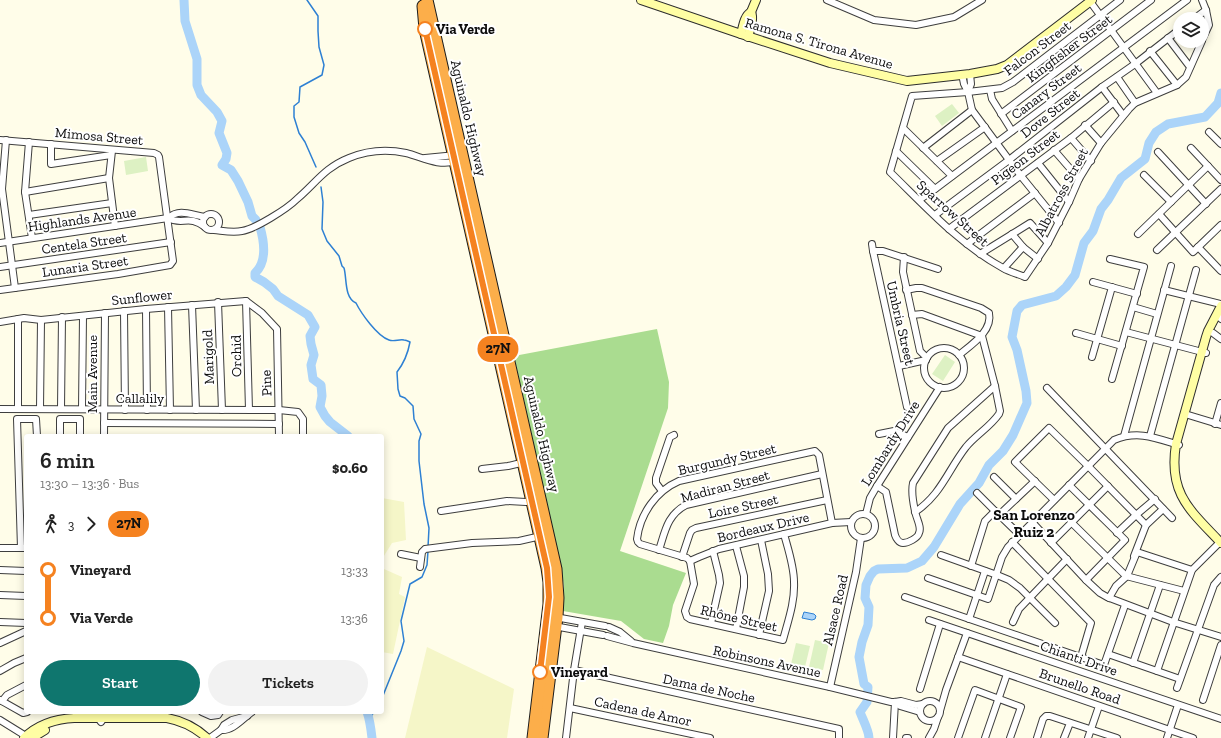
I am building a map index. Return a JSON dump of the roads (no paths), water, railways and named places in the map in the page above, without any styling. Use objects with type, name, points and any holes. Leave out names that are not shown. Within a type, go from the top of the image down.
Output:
[{"type":"highway","name":"Aguinaldo Highway","points":[[421,0],[425,29],[457,158],[545,535],[552,621],[542,738]]},
{"type":"highway","name":"Aguinaldo Highway","points":[[427,0],[457,158]]},
{"type":"highway","name":"Aguinaldo Highway","points":[[533,738],[552,621]]},
{"type":"street","name":"Ramona S. Tirona Avenue","points":[[641,0],[830,63],[907,81],[966,74],[997,69],[1008,65],[1090,0]]},
{"type":"street","points":[[744,35],[752,18],[751,12],[756,0]]},
{"type":"street","points":[[827,0],[874,20],[916,25],[954,17],[982,0]]},
{"type":"street","points":[[1090,0],[1157,93]]},
{"type":"street","name":"Falcon Street","points":[[903,128],[912,96],[1002,88],[1014,82],[1120,0]]},
{"type":"street","name":"Kingfisher Street","points":[[1001,114],[1150,0]]},
{"type":"street","name":"Canary Street","points":[[919,200],[1187,0]]},
{"type":"street","points":[[1202,0],[1206,10],[1203,12]]},
{"type":"street","name":"Dove Street","points":[[935,215],[1010,160],[1102,87],[1135,64],[1173,34]]},
{"type":"street","points":[[1168,38],[1190,66]]},
{"type":"street","points":[[1150,51],[1177,85],[1186,77],[1199,48]]},
{"type":"street","points":[[966,74],[971,84],[968,92],[972,110],[1021,176],[1059,223]]},
{"type":"street","points":[[1117,77],[1135,103]]},
{"type":"street","name":"Albatross Street","points":[[1026,277],[1048,243],[1079,179],[1101,143],[1135,103],[1177,85]]},
{"type":"street","points":[[1102,87],[1124,115]]},
{"type":"street","points":[[990,90],[992,99],[1012,131]]},
{"type":"street","name":"Pigeon Street","points":[[949,229],[1071,138],[1114,102]]},
{"type":"street","points":[[923,148],[972,110]]},
{"type":"street","points":[[1085,125],[1101,143]]},
{"type":"street","points":[[937,161],[985,127]]},
{"type":"street","points":[[934,189],[896,151],[903,128],[952,176]]},
{"type":"street","points":[[1209,132],[1221,144]]},
{"type":"street","points":[[1071,138],[1091,161]]},
{"type":"street","points":[[3,140],[2,189],[15,288]]},
{"type":"street","name":"Mimosa Street","points":[[3,140],[51,144],[112,152],[154,153],[158,155],[168,218],[172,263]]},
{"type":"street","points":[[29,142],[25,192],[32,238]]},
{"type":"street","points":[[51,144],[51,164],[112,152],[109,178],[115,226]]},
{"type":"street","points":[[1191,148],[1221,180]]},
{"type":"street","points":[[1054,150],[1079,179]]},
{"type":"street","points":[[236,232],[228,228],[219,221],[217,216],[212,214],[207,215],[203,222],[205,227],[209,230],[236,232],[251,228],[297,200],[322,173],[332,166],[358,154],[381,151],[405,153],[434,162],[450,163],[457,158]]},
{"type":"street","name":"Sparrow Street","points":[[896,151],[890,172],[949,229],[967,244],[980,254],[1004,268],[1026,277]]},
{"type":"street","points":[[1158,152],[1206,204]]},
{"type":"street","points":[[1038,163],[1069,202]]},
{"type":"street","points":[[1138,234],[1208,166]]},
{"type":"street","points":[[1144,175],[1171,202]]},
{"type":"street","points":[[25,192],[109,178]]},
{"type":"street","points":[[967,244],[1035,194]]},
{"type":"street","points":[[1157,250],[1206,204],[1220,194]]},
{"type":"street","points":[[29,215],[112,203]]},
{"type":"street","name":"Highlands Avenue","points":[[0,243],[168,218],[173,214],[183,212],[205,217]]},
{"type":"street","points":[[1158,214],[1193,252],[1221,225]]},
{"type":"street","name":"Highlands Avenue","points":[[168,218],[173,221],[195,220],[205,227]]},
{"type":"street","points":[[214,230],[218,226],[219,221]]},
{"type":"street","points":[[980,254],[1030,223],[1048,243]]},
{"type":"street","points":[[1012,234],[1023,247],[1038,259]]},
{"type":"street","name":"Centela Street","points":[[0,267],[171,242]]},
{"type":"street","name":"Umbria Street","points":[[872,244],[907,407]]},
{"type":"street","points":[[1004,268],[1023,247]]},
{"type":"street","points":[[1198,247],[1221,271]]},
{"type":"street","points":[[873,251],[883,251],[938,269]]},
{"type":"street","points":[[904,257],[902,270],[906,290],[920,351],[927,359]]},
{"type":"street","points":[[1110,259],[1144,267],[1112,379]]},
{"type":"street","points":[[1215,265],[1221,260]]},
{"type":"street","name":"Lunaria Street","points":[[0,290],[118,274],[170,265],[172,263]]},
{"type":"street","points":[[1124,436],[1171,266]]},
{"type":"street","points":[[1150,436],[1196,270]]},
{"type":"street","points":[[1093,282],[1137,294]]},
{"type":"street","points":[[906,290],[919,287],[984,309],[989,313],[990,315],[987,326],[982,336],[959,355]]},
{"type":"street","points":[[1092,357],[1112,287]]},
{"type":"street","points":[[1156,670],[1192,570],[1221,541],[1189,509],[1176,482],[1174,462],[1204,353],[1208,331],[1221,305],[1164,290]]},
{"type":"street","name":"Sunflower","points":[[0,322],[24,318],[41,320],[192,304],[246,301]]},
{"type":"street","name":"Pine","points":[[246,301],[262,313],[277,329],[279,434]]},
{"type":"street","name":"Orchid","points":[[246,301],[249,410]]},
{"type":"street","name":"Marigold","points":[[218,302],[222,410]]},
{"type":"street","points":[[192,304],[196,410]]},
{"type":"street","points":[[168,307],[170,410]]},
{"type":"street","points":[[1133,307],[1157,314]]},
{"type":"street","points":[[146,309],[147,410]]},
{"type":"street","points":[[124,311],[126,410]]},
{"type":"street","name":"Main Avenue","points":[[104,434],[105,313]]},
{"type":"street","points":[[912,315],[922,314],[982,336]]},
{"type":"street","points":[[82,410],[83,316]]},
{"type":"street","points":[[61,409],[62,318]]},
{"type":"street","points":[[1204,353],[1221,318]]},
{"type":"street","points":[[18,319],[18,409]]},
{"type":"street","points":[[40,409],[41,320]]},
{"type":"street","points":[[1126,332],[1204,353]]},
{"type":"street","points":[[1076,333],[1122,346]]},
{"type":"street","points":[[1213,333],[1221,339]]},
{"type":"street","points":[[915,512],[927,504],[935,495],[967,446],[999,414],[1000,411],[995,386],[982,336]]},
{"type":"street","points":[[942,349],[951,350],[959,355],[964,365],[964,370],[960,380],[951,387],[940,387],[931,383],[926,375],[925,365],[927,359],[934,352],[942,349]]},
{"type":"street","points":[[899,366],[927,359]]},
{"type":"street","points":[[877,486],[886,492],[894,535],[900,542],[904,543],[916,537],[919,534],[920,528],[915,512],[912,488],[919,471],[948,428],[995,386]]},
{"type":"street","name":"Lombardy Drive","points":[[866,514],[870,498],[940,387]]},
{"type":"street","points":[[1047,388],[1172,518]]},
{"type":"street","points":[[1186,415],[1218,424],[1221,403]]},
{"type":"street","name":"Callalily","points":[[0,409],[279,410],[298,412],[303,419],[303,434]]},
{"type":"street","points":[[0,548],[24,548],[17,419],[36,419],[37,434]]},
{"type":"street","points":[[60,434],[60,419],[80,419],[80,434]]},
{"type":"street","points":[[104,424],[280,424]]},
{"type":"street","points":[[1054,500],[1015,462],[1049,428],[1146,525]]},
{"type":"street","points":[[879,434],[894,431],[908,437]]},
{"type":"street","points":[[662,491],[656,483],[656,478],[670,437],[674,435]]},
{"type":"street","points":[[928,578],[988,599],[1005,552],[1012,542],[1114,440],[1124,436],[1150,436],[1178,445]]},
{"type":"street","name":"Burgundy Street","points":[[690,561],[682,557],[640,544],[637,539],[645,513],[652,502],[662,491],[679,482],[815,451],[818,453],[832,523]]},
{"type":"street","points":[[482,469],[508,466],[528,461]]},
{"type":"street","name":"Madiran Street","points":[[659,550],[670,519],[677,511],[686,505],[822,474]]},
{"type":"street","points":[[994,477],[1016,499]]},
{"type":"street","points":[[971,566],[985,521],[1016,499],[1034,481]]},
{"type":"street","points":[[1069,485],[1125,540],[1086,580]]},
{"type":"street","points":[[1051,543],[1108,486]]},
{"type":"street","points":[[977,493],[1020,535]]},
{"type":"street","points":[[441,511],[507,501],[526,502],[536,499]]},
{"type":"street","points":[[1117,533],[1154,499]]},
{"type":"street","name":"Loire Street","points":[[682,557],[690,533],[696,528],[827,500]]},
{"type":"street","points":[[1127,576],[1146,525],[1163,509]]},
{"type":"street","points":[[858,514],[866,514],[873,518],[874,530],[869,536],[861,538],[854,534],[851,524],[852,519],[858,514]]},
{"type":"street","points":[[1032,522],[1086,580],[1109,598],[1173,622],[1221,637]]},
{"type":"street","points":[[1071,522],[1127,576],[1184,591]]},
{"type":"street","name":"Bordeaux Drive","points":[[690,561],[713,551],[784,534],[832,523],[851,524]]},
{"type":"street","name":"Rhône Street","points":[[690,561],[694,584],[685,611],[687,617],[690,619],[784,640],[792,603],[794,583],[792,565],[784,534]]},
{"type":"street","points":[[420,567],[422,552],[428,549],[472,543],[519,541],[545,535]]},
{"type":"street","name":"Alsace Road","points":[[830,687],[856,572],[861,538]]},
{"type":"street","points":[[760,635],[769,587],[768,570],[761,540]]},
{"type":"street","points":[[1012,542],[1092,623],[1081,657]]},
{"type":"street","points":[[736,546],[744,576],[744,587],[736,629]]},
{"type":"street","points":[[711,623],[720,583],[713,551]]},
{"type":"street","points":[[1109,598],[1116,586],[1127,576],[1137,552],[1192,570]]},
{"type":"street","points":[[401,554],[421,558]]},
{"type":"street","points":[[941,556],[985,570],[1013,582],[1055,623]]},
{"type":"street","points":[[1013,622],[1019,609],[1066,559]]},
{"type":"street","points":[[0,570],[24,570]]},
{"type":"street","points":[[969,619],[985,570]]},
{"type":"street","points":[[1177,688],[1214,585],[1221,577]]},
{"type":"street","points":[[1133,663],[1160,585]]},
{"type":"street","points":[[0,595],[24,596]]},
{"type":"street","points":[[905,597],[1104,665],[1125,604]]},
{"type":"street","name":"Chianti Drive","points":[[929,620],[1221,719]]},
{"type":"street","name":"Robinsons Avenue","points":[[552,621],[582,622],[607,627],[620,632],[633,643]]},
{"type":"street","name":"Robinsons Avenue","points":[[552,621],[580,630],[633,643],[893,702],[900,706],[920,712]]},
{"type":"street","points":[[0,622],[24,623]]},
{"type":"street","points":[[566,738],[574,670],[582,622]]},
{"type":"street","points":[[920,689],[940,624]]},
{"type":"street","points":[[0,643],[24,632]]},
{"type":"street","points":[[930,736],[934,729],[946,690],[967,633]]},
{"type":"street","points":[[1203,700],[1221,645]]},
{"type":"street","points":[[1108,654],[1180,679]]},
{"type":"street","name":"Brunello Road","points":[[958,657],[1193,738]]},
{"type":"street","points":[[0,671],[24,659]]},
{"type":"street","name":"Dama de Noche","points":[[574,670],[839,729],[839,738]]},
{"type":"street","points":[[985,738],[1007,674]]},
{"type":"street","points":[[24,686],[1,700],[24,713]]},
{"type":"street","points":[[939,714],[935,719],[929,721],[923,718],[920,709],[923,704],[938,699],[946,690]]},
{"type":"street","points":[[958,738],[975,690],[1021,707],[1010,738]]},
{"type":"street","name":"Robinsons Avenue","points":[[893,702],[901,701],[916,705],[923,704]]},
{"type":"street","points":[[893,702],[893,738]]},
{"type":"street","points":[[932,702],[937,705],[939,714]]},
{"type":"street","points":[[1167,738],[1178,705]]},
{"type":"street","points":[[1088,738],[1099,706]]},
{"type":"street","name":"Cadena de Amor","points":[[570,708],[710,738]]},
{"type":"street","points":[[206,714],[211,716],[219,714]]},
{"type":"street","points":[[0,720],[28,738],[37,728],[60,720],[101,716],[159,718],[177,720],[192,727],[208,738],[221,730],[227,730],[236,725],[247,714]]},
{"type":"street","points":[[101,716],[174,725],[199,738]]},
{"type":"street","points":[[1037,738],[1043,719],[1046,716],[1050,716],[1116,738]]},
{"type":"street","points":[[929,721],[931,728],[930,736]]},
{"type":"street","points":[[1064,738],[1070,723]]},
{"type":"water","points":[[804,612],[814,614],[816,616],[815,619],[812,620],[802,618]]},
{"type":"waterway","points":[[184,0],[185,21],[197,59],[197,85],[201,95],[217,112],[222,121],[219,133],[227,153],[226,159],[222,165],[231,170],[238,181],[248,202],[252,216],[256,220]]},
{"type":"waterway","points":[[307,0],[318,16],[319,47],[324,65],[322,75],[300,87],[299,102],[294,106],[294,117],[299,133],[305,142],[316,167]]},
{"type":"waterway","points":[[869,738],[860,712],[867,702],[868,687],[864,684],[859,657],[868,625],[869,607],[865,598],[866,585],[870,576],[878,569],[907,568],[922,561],[934,547],[960,504],[979,483],[989,465],[1003,451],[1013,435],[1027,403],[1026,391],[1017,350],[1012,337],[1017,311],[1022,305],[1056,296],[1066,287],[1075,275],[1084,243],[1093,231],[1101,209],[1121,178],[1145,159],[1149,143],[1156,132],[1168,124],[1205,117],[1218,103],[1221,93]]},
{"type":"waterway","points":[[321,187],[323,202],[322,229],[327,241],[339,256],[344,268],[349,297],[356,303],[370,324],[384,338],[391,341],[406,340],[410,342],[402,365],[397,372],[398,389],[400,396],[405,398],[413,406],[414,419],[421,434],[419,441],[419,461],[424,504],[429,528],[428,547]]},
{"type":"waterway","points":[[260,227],[264,251],[259,268],[255,273],[255,277],[273,289],[278,296],[308,315],[315,327],[310,336],[314,355],[311,365],[313,379],[321,385],[322,396],[320,407],[330,422],[345,434]]},
{"type":"waterway","points":[[384,693],[404,641],[401,621],[410,584],[422,577],[427,565],[428,551]]},
{"type":"waterway","points":[[368,714],[372,738]]},
{"type":"waterway","points":[[369,719],[373,714]]},
{"type":"place","name":"Via Verde","points":[[425,29]]},
{"type":"place","name":"Vineyard","points":[[540,672]]},
{"type":"district","name":"San Lorenzo Ruiz 2","points":[[1034,524]]}]
